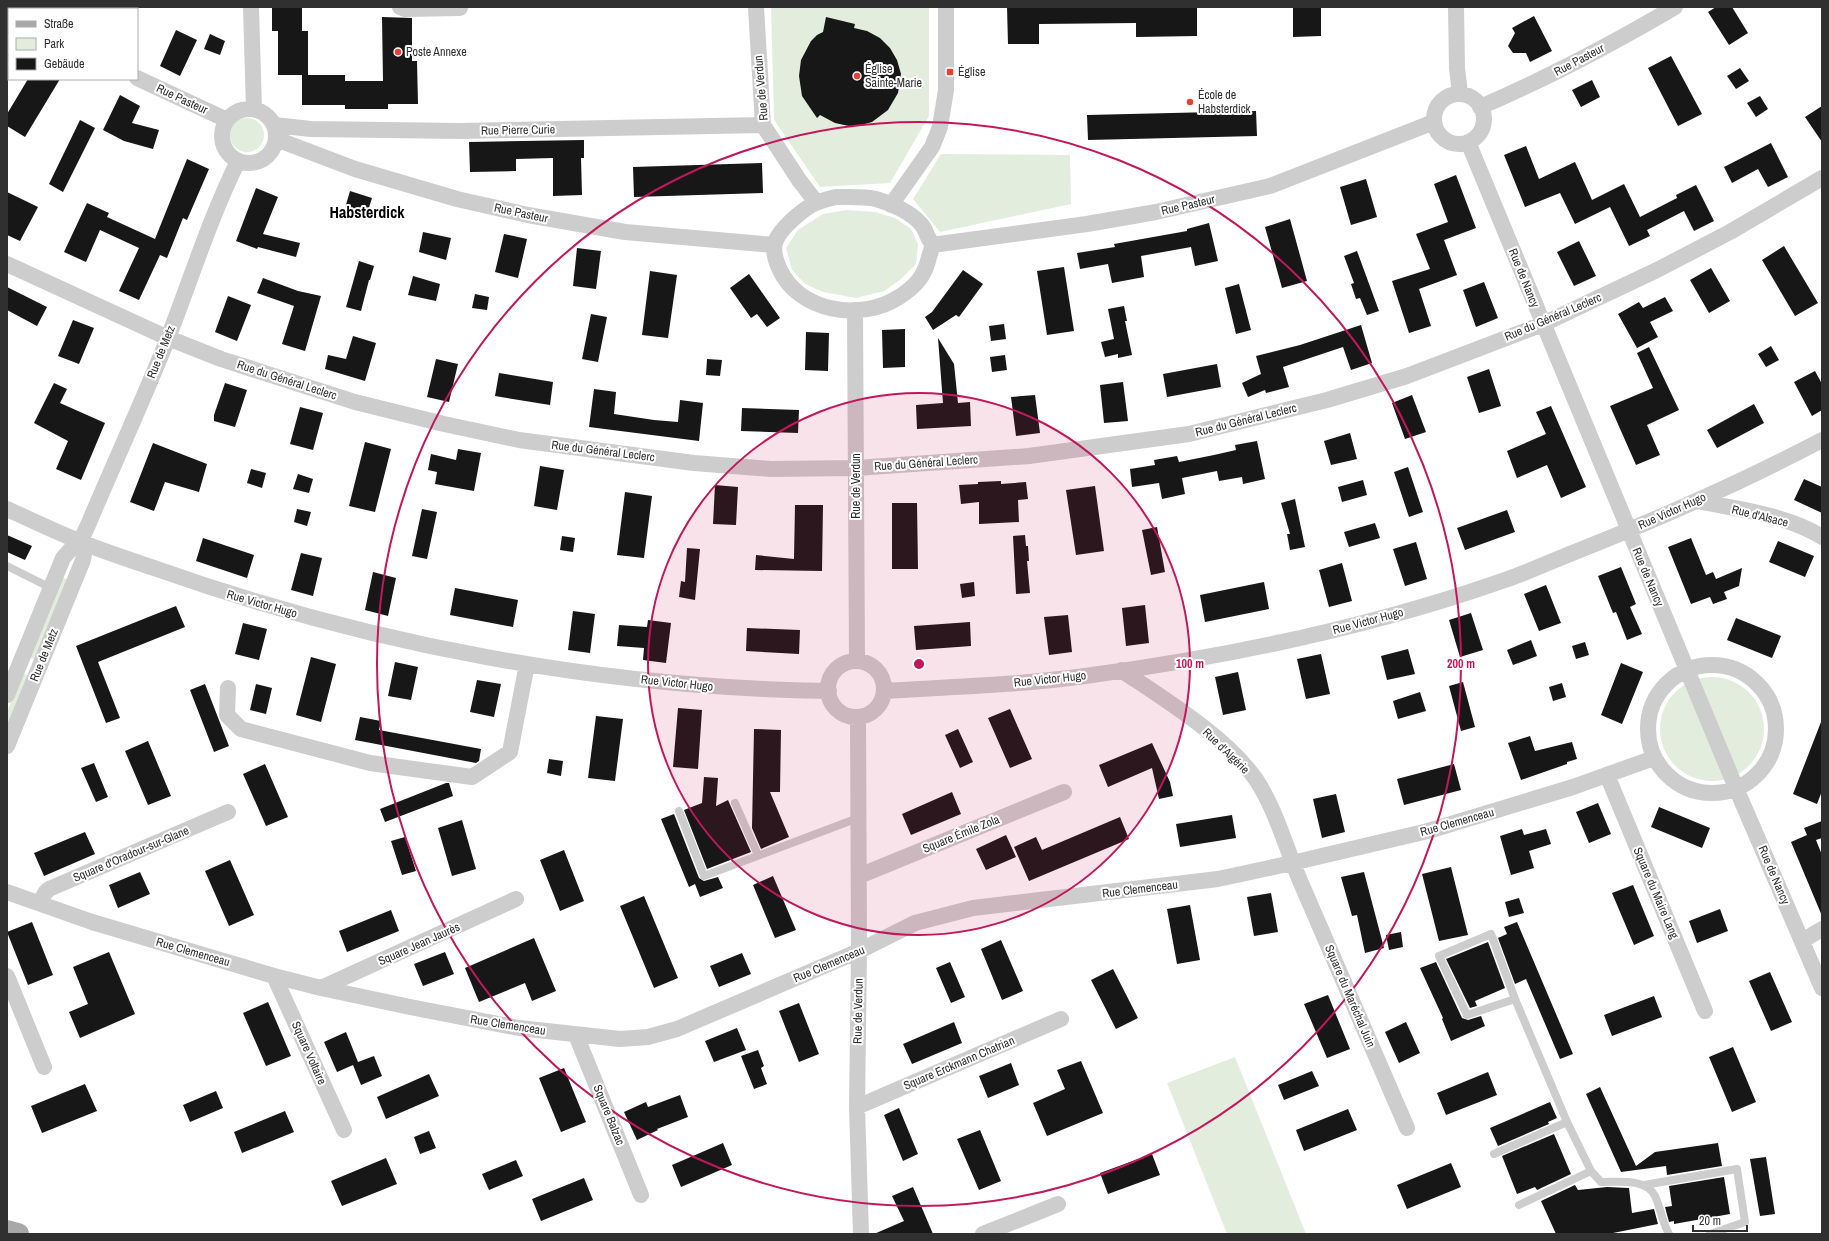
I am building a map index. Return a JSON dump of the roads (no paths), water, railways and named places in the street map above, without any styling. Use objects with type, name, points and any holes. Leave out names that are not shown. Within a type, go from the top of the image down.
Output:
[{"type":"main road","points":[[7,1231],[18,1234]]},
{"type":"street","points":[[252,7],[254,109],[238,110],[226,120],[222,135],[223,143],[226,151],[238,161],[251,163],[263,160],[274,147],[275,132]]},
{"type":"street","points":[[400,7],[405,9],[460,8]]},
{"type":"street","name":"Rue de Verdun","points":[[756,7],[763,125],[799,180],[816,202]]},
{"type":"street","points":[[891,205],[932,147],[940,127],[946,90],[946,7]]},
{"type":"street","points":[[1456,7],[1457,68],[1460,94]]},
{"type":"street","name":"Rue Pasteur","points":[[1480,106],[1533,84],[1632,32],[1675,7]]},
{"type":"street","name":"Rue Pasteur","points":[[138,78],[226,120]]},
{"type":"street","points":[[1460,94],[1472,98],[1480,106],[1483,115],[1482,127],[1475,138],[1460,144],[1446,140],[1440,135],[1434,122],[1434,114],[1440,102],[1446,97],[1460,94]]},
{"type":"street","name":"Rue Pasteur","points":[[254,109],[266,114],[275,132],[362,171],[457,199],[528,215],[626,232],[774,245]]},
{"type":"street","name":"Rue Pasteur","points":[[932,245],[1087,224],[1141,215],[1270,186],[1434,122]]},
{"type":"street","name":"Rue Pierre Curie","points":[[275,132],[311,129],[453,131],[763,125]]},
{"type":"street","name":"Rue de Nancy","points":[[1468,142],[1629,531],[1688,668],[1736,788],[1822,988]]},
{"type":"street","name":"Rue de Metz","points":[[7,695],[63,558],[80,542],[168,338],[226,185],[238,161]]},
{"type":"street","name":"Rue du Général Leclerc","points":[[7,264],[168,338],[221,359],[355,402],[444,424],[520,440],[694,463],[771,469],[856,468],[1029,456],[1189,434],[1327,400],[1407,376],[1543,324],[1664,267],[1730,232],[1822,178]]},
{"type":"street","points":[[836,197],[876,199],[891,205],[908,214],[921,224],[932,245],[926,268],[917,284],[898,298],[872,310],[833,309],[806,299],[783,278],[774,256],[774,245],[778,235],[802,211],[816,202],[836,197]]},
{"type":"street","name":"Rue de Verdun","points":[[855,310],[857,661]]},
{"type":"street","name":"Rue Victor Hugo","points":[[884,691],[1010,684],[1121,670],[1247,650],[1327,632],[1415,608],[1503,581],[1629,531],[1697,501],[1822,440]]},
{"type":"street","name":"Rue d'Alsace","points":[[1697,501],[1756,513],[1795,524],[1822,537]]},
{"type":"street","name":"Rue Victor Hugo","points":[[7,509],[80,542],[222,592],[331,624],[527,664],[655,681],[721,687],[829,691]]},
{"type":"street","name":"Rue de Metz","points":[[7,746],[83,560],[84,554],[80,542]]},
{"type":"street","points":[[21,660],[39,667]]},
{"type":"street","points":[[857,661],[877,670],[881,676],[884,691],[879,706],[866,715],[858,717],[842,713],[835,707],[829,691],[830,682],[836,670],[848,663],[857,661]]},
{"type":"street","points":[[228,688],[227,715],[242,729],[370,763],[472,777],[510,752],[527,664]]},
{"type":"street","points":[[1707,664],[1727,666],[1746,674],[1761,687],[1772,704],[1776,724],[1775,744],[1767,763],[1754,778],[1736,788],[1718,793],[1699,792],[1681,785],[1666,774],[1654,758],[1648,735],[1647,723],[1651,706],[1660,690],[1672,677],[1688,668],[1707,664]]},
{"type":"street","name":"Rue d'Algérie","points":[[1121,670],[1202,727],[1235,756],[1256,780],[1273,810],[1292,863]]},
{"type":"street","name":"Rue de Verdun","points":[[858,717],[859,951],[857,1107],[861,1234]]},
{"type":"street","name":"Rue Clemenceau","points":[[7,892],[106,926],[274,976],[321,988],[410,1008],[503,1025],[576,1035],[620,1039],[648,1037],[677,1029],[859,951],[916,923],[973,908],[1218,879],[1292,863],[1428,831],[1606,775],[1654,758]]},
{"type":"street","name":"Square du Maire Lang","points":[[1606,775],[1705,1011]]},
{"type":"street","name":"Square Émile Zola","points":[[859,876],[1064,792]]},
{"type":"street","name":"Square d'Oradour-sur-Glane","points":[[40,903],[45,893],[49,889],[228,812]]},
{"type":"street","name":"Square du Maréchal Juin","points":[[1292,863],[1407,1128]]},
{"type":"street","name":"Square Jean Jaurès","points":[[321,988],[516,899]]},
{"type":"street","points":[[1802,941],[1822,929]]},
{"type":"street","points":[[7,976],[44,1067]]},
{"type":"street","name":"Square Voltaire","points":[[274,976],[344,1130]]},
{"type":"street","name":"Square Erckmann Chatrian","points":[[857,1107],[1061,1019]]},
{"type":"street","name":"Square Balzac","points":[[576,1035],[642,1195]]},
{"type":"street","points":[[983,1234],[1058,1204]]},
{"type":"lane","points":[[7,566],[51,588]]},
{"type":"lane","points":[[735,803],[758,855]]},
{"type":"lane","points":[[679,810],[704,876],[858,818]]},
{"type":"lane","points":[[1514,999],[1467,1015],[1439,956],[1491,934],[1514,999],[1567,1122],[1591,1171],[1601,1182],[1644,1185],[1737,1169],[1745,1222],[1710,1234]]},
{"type":"lane","points":[[1494,1154],[1567,1122]]},
{"type":"lane","points":[[1519,1204],[1591,1171]]},
{"type":"lane","points":[[1644,1185],[1655,1195],[1664,1224],[1669,1234]]},
{"type":"place","name":"Poste Annexe","points":[[398,52]]},
{"type":"place","name":"Église","points":[[950,72]]},
{"type":"place","name":"Église Sainte-Marie","points":[[857,76]]},
{"type":"place","name":"École de Habsterdick","points":[[1190,102]]},
{"type":"district","name":"Habsterdick","points":[[367,212]]}]
